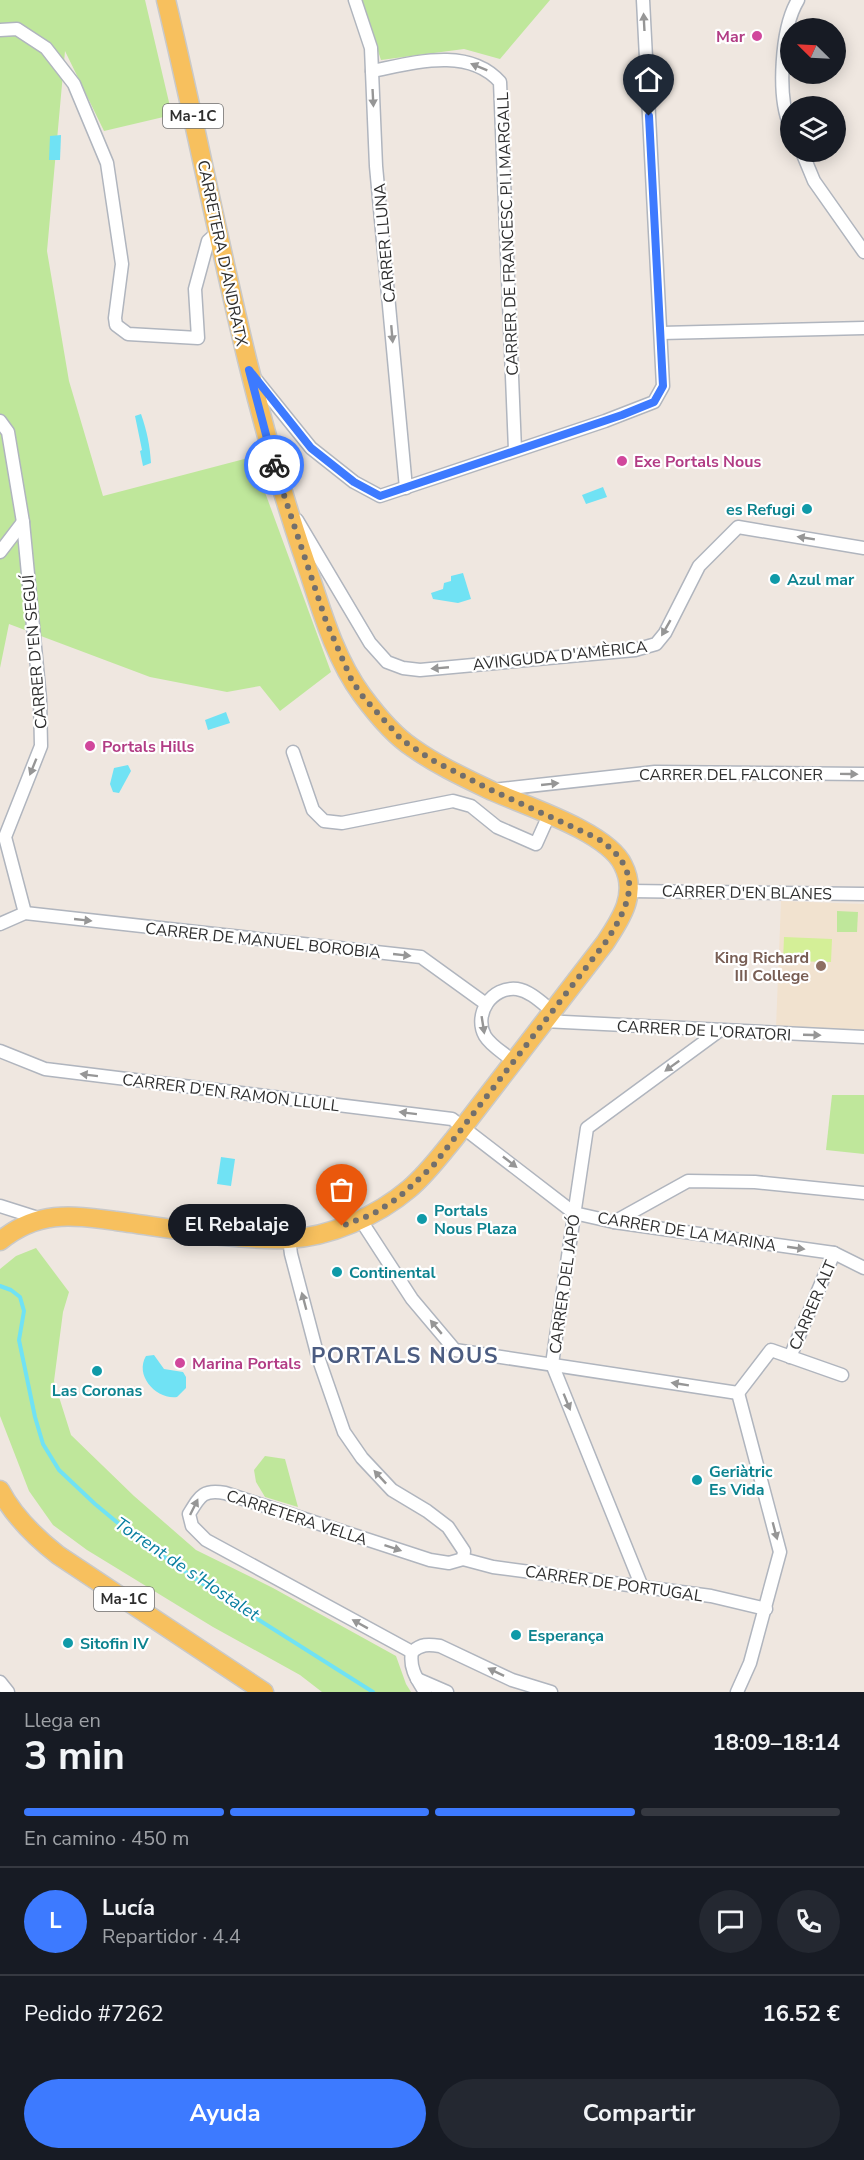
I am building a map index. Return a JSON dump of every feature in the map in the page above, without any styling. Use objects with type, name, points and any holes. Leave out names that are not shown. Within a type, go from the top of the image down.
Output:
[{"type":"main road","name":"CARRETERA D'ANDRATX","points":[[166,0],[249,370],[284,498],[326,621],[352,681],[364,698],[410,747],[491,790],[549,815],[597,838],[610,847],[624,865],[629,891]]},
{"type":"main road","points":[[0,1241],[23,1226],[41,1219],[69,1215],[213,1233],[289,1239],[324,1232],[360,1220],[410,1188],[433,1166],[613,930],[627,905],[629,891]]},
{"type":"main road","name":"Ma-1C","points":[[0,1490],[20,1520],[39,1540],[58,1555],[264,1692]]},
{"type":"street","name":"CARRER LLUNA","points":[[355,0],[371,48],[376,166],[406,488]]},
{"type":"street","points":[[249,370],[311,448],[354,482],[380,496],[605,421],[654,402],[663,386],[643,0]]},
{"type":"street","points":[[784,96],[783,54],[790,18],[798,0]]},
{"type":"street","points":[[0,30],[17,29],[46,48],[74,84],[107,163],[112,211],[122,264],[116,325],[128,334],[198,338],[195,290],[208,241],[218,232]]},
{"type":"street","name":"CARRER DE FRANCESC PI I MARGALL","points":[[372,71],[433,59],[471,63],[491,72],[500,82],[515,450]]},
{"type":"street","points":[[806,162],[814,180],[864,252]]},
{"type":"street","points":[[661,333],[864,328]]},
{"type":"street","name":"CARRER D'EN SEGUÍ","points":[[0,421],[8,432],[23,522],[40,699],[41,746],[5,837],[25,913]]},
{"type":"street","name":"AVINGUDA D'AMÈRICA","points":[[284,498],[370,643],[387,662],[403,668],[420,670],[635,650],[656,644],[699,566],[738,527],[864,548]]},
{"type":"street","points":[[0,552],[23,522]]},
{"type":"street","points":[[293,752],[314,810],[324,821],[342,823],[453,801],[471,806],[497,827],[536,844],[549,815]]},
{"type":"street","name":"CARRER DEL FALCONER","points":[[491,790],[655,772],[864,774]]},
{"type":"street","name":"CARRER D'EN BLANES","points":[[629,891],[864,894]]},
{"type":"street","points":[[0,924],[25,913]]},
{"type":"street","name":"CARRER DE MANUEL BOROBIA","points":[[25,913],[421,957],[486,1004]]},
{"type":"street","points":[[513,1061],[490,1042],[483,1031],[481,1018],[486,1004],[502,991],[518,989],[531,995],[548,1016]]},
{"type":"street","name":"CARRER DE L'ORATORI","points":[[548,1016],[719,1031],[864,1037]]},
{"type":"street","name":"CARRER DEL JAPÓ","points":[[642,1587],[552,1364],[587,1128],[719,1031]]},
{"type":"street","name":"CARRER D'EN RAMON LLULL","points":[[0,1051],[45,1069],[452,1119],[464,1126]]},
{"type":"street","name":"CARRER DE LA MARINA","points":[[464,1126],[574,1213],[614,1222],[834,1253],[864,1268]]},
{"type":"street","points":[[614,1222],[688,1181],[755,1182],[864,1193]]},
{"type":"street","points":[[0,1206],[41,1219]]},
{"type":"street","points":[[360,1220],[412,1299],[455,1350],[738,1393]]},
{"type":"street","points":[[289,1239],[318,1357],[344,1432],[362,1458],[392,1490],[448,1527],[464,1551],[463,1559]]},
{"type":"street","name":"CARRER ALT","points":[[790,1357],[834,1253]]},
{"type":"street","points":[[738,1393],[771,1350],[842,1376]]},
{"type":"street","points":[[737,1692],[750,1663],[780,1552],[738,1393]]},
{"type":"street","name":"CARRETERA VELLA","points":[[412,1652],[206,1540],[192,1526],[189,1514],[200,1496],[213,1491],[430,1560],[449,1563],[463,1559]]},
{"type":"street","name":"CARRER DE PORTUGAL","points":[[463,1559],[493,1567],[711,1596],[766,1609]]},
{"type":"street","points":[[425,1692],[410,1660],[412,1652],[418,1646],[428,1644],[440,1646],[512,1680],[551,1692]]},
{"type":"street","points":[[417,1679],[447,1692]]},
{"type":"street","points":[[0,1682],[8,1692]]},
{"type":"shaded area","name":"King Richard III College","points":[[781,901],[864,904],[864,1031],[776,1027]]},
{"type":"green space","points":[[0,0],[145,0],[172,115],[104,131],[65,51],[47,251],[69,381],[103,496],[252,457],[331,672],[280,711],[260,686],[227,692],[150,677],[9,624],[0,668]]},
{"type":"green space","points":[[361,0],[550,0],[500,59],[464,49],[381,60]]},
{"type":"green space","points":[[837,911],[858,912],[857,932],[837,932]]},
{"type":"green space","points":[[784,937],[832,939],[831,962],[783,961]]},
{"type":"green space","points":[[832,1095],[864,1095],[864,1154],[826,1150]]},
{"type":"green space","points":[[36,1248],[69,1292],[63,1312],[54,1381],[71,1435],[134,1496],[196,1550],[273,1588],[396,1656],[411,1692],[322,1692],[300,1675],[213,1627],[87,1550],[53,1525],[29,1491],[0,1416],[0,1269],[16,1256]]},
{"type":"green space","points":[[265,1456],[285,1459],[298,1507],[265,1497],[256,1482],[254,1470]]},
{"type":"water","points":[[61,135],[60,160],[49,160],[50,136]]},
{"type":"water","points":[[141,414],[148,438],[151,463],[143,466],[135,416]]},
{"type":"water","points":[[603,487],[607,497],[586,504],[582,495]]},
{"type":"water","points":[[463,573],[471,599],[458,603],[433,599],[431,593],[443,589],[444,583],[451,581],[451,576]]},
{"type":"water","points":[[226,712],[230,723],[208,730],[205,720]]},
{"type":"water","points":[[128,765],[131,771],[119,793],[113,792],[110,784],[114,768]]},
{"type":"water","points":[[221,1157],[235,1159],[231,1186],[217,1184]]},
{"type":"water","points":[[154,1355],[164,1369],[183,1372],[186,1377],[186,1388],[177,1397],[162,1395],[155,1391],[145,1379],[143,1364],[146,1356]]},
{"type":"waterway","name":"Torrent de s'Hostalet","points":[[0,1286],[20,1297],[24,1311],[19,1340],[35,1417],[43,1444],[59,1470],[130,1533],[216,1593],[373,1692]]},
{"type":"way so far","points":[[274,465],[326,621],[352,681],[364,698],[410,747],[491,790],[597,838],[610,847],[624,865],[629,891],[627,905],[605,943],[433,1166],[398,1198],[373,1214],[342,1226]]},
{"type":"place","name":"Mar","points":[[757,36]]},
{"type":"place","name":"Exe Portals Nous","points":[[622,461]]},
{"type":"place","name":"es Refugi","points":[[807,509]]},
{"type":"place","name":"Azul mar","points":[[775,579]]},
{"type":"place","name":"Portals Hills","points":[[90,746]]},
{"type":"place","name":"King Richard III College","points":[[821,966]]},
{"type":"place","name":"Portals Nous Plaza","points":[[422,1219]]},
{"type":"place","name":"El Rebalaje","points":[[342,1226]]},
{"type":"place","name":"Continental","points":[[337,1272]]},
{"type":"place","name":"Marina Portals","points":[[180,1363]]},
{"type":"place","name":"Las Coronas","points":[[97,1371]]},
{"type":"place","name":"Geriàtric Es Vida","points":[[697,1480]]},
{"type":"place","name":"Esperança","points":[[516,1635]]},
{"type":"place","name":"Sitofin IV","points":[[68,1643]]},
{"type":"district","name":"PORTALS NOUS","points":[[405,1355]]},
{"type":"route","points":[[274,465],[249,370],[311,448],[354,482],[380,496],[605,421],[654,402],[663,386],[649,116]]}]
